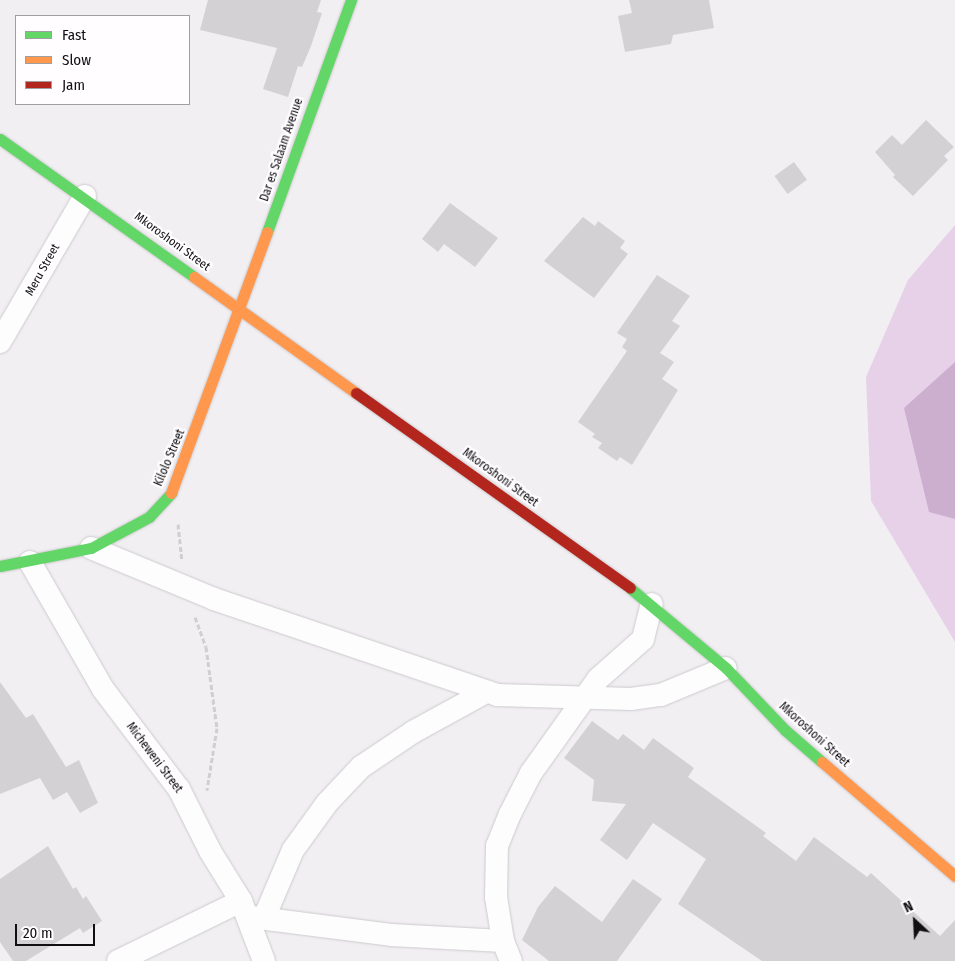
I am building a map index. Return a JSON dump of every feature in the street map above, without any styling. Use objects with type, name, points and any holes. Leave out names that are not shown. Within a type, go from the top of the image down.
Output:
[{"type":"street","name":"Dar es Salaam Avenue","points":[[242,309],[351,0]]},
{"type":"street","name":"Mkoroshoni Street","points":[[0,139],[85,196],[652,604],[726,668],[785,730],[955,876]]},
{"type":"street","name":"Meru Street","points":[[0,342],[85,196]]},
{"type":"street","name":"Kilolo Street","points":[[0,566],[30,562],[91,548],[149,518],[175,488],[242,309]]},
{"type":"street","points":[[91,548],[184,588],[486,692],[584,699],[661,695],[726,668]]},
{"type":"street","name":"Micheweni Street","points":[[30,562],[103,689],[179,789],[210,851],[251,912],[264,961]]},
{"type":"street","points":[[118,961],[251,912],[391,936],[507,951],[496,897],[497,846],[531,773],[598,679],[643,639],[652,604]]},
{"type":"street","points":[[251,912],[327,803],[361,767],[413,732],[486,692]]},
{"type":"path","points":[[175,488],[184,588],[206,647],[217,728],[207,794]]},
{"type":"shaded area","points":[[955,225],[955,642],[871,501],[866,377],[908,280]]},
{"type":"shaded area","points":[[955,362],[955,519],[929,512],[904,408]]},
{"type":"building","points":[[208,0],[321,0],[317,12],[322,13],[311,46],[302,67],[298,66],[288,97],[263,89],[277,48],[200,30]]},
{"type":"building","points":[[629,0],[709,0],[714,28],[673,35],[671,44],[625,52],[618,16],[632,13]]},
{"type":"building","points":[[926,120],[954,147],[944,156],[948,160],[913,196],[893,177],[895,175],[875,152],[892,135],[902,145]]},
{"type":"building","points":[[794,162],[807,180],[788,194],[775,176]]},
{"type":"building","points":[[450,203],[498,238],[475,267],[444,244],[438,252],[422,239]]},
{"type":"building","points":[[583,217],[595,226],[598,221],[625,241],[620,248],[628,254],[594,298],[544,261]]},
{"type":"building","points":[[657,275],[690,296],[672,321],[680,326],[660,353],[674,362],[662,379],[678,390],[632,465],[620,457],[617,461],[598,448],[602,443],[592,437],[595,434],[578,422],[627,351],[622,347],[627,339],[617,333]]},
{"type":"building","points":[[0,682],[26,718],[33,714],[66,767],[79,760],[98,803],[80,813],[67,792],[53,800],[40,778],[0,794]]},
{"type":"building","points":[[592,721],[618,740],[623,734],[644,750],[653,738],[694,768],[688,777],[766,833],[763,836],[796,861],[814,837],[867,877],[871,873],[940,936],[955,920],[955,961],[762,961],[678,904],[706,859],[653,823],[627,860],[600,840],[626,804],[592,801],[594,780],[564,758]]},
{"type":"building","points":[[48,846],[73,889],[76,887],[83,899],[86,896],[102,921],[83,933],[80,928],[26,961],[13,961],[0,942],[0,879]]},
{"type":"building","points":[[633,879],[662,899],[617,961],[549,961],[522,940],[538,907],[555,886],[602,922]]},
{"type":"traffic: fast","points":[[267,232],[351,0]]},
{"type":"traffic: fast","points":[[0,139],[194,277]]},
{"type":"traffic: fast","points":[[0,566],[91,548],[149,517],[171,493]]},
{"type":"traffic: fast","points":[[630,588],[726,668],[785,730],[822,762]]},
{"type":"traffic: slow","points":[[171,493],[267,232]]},
{"type":"traffic: slow","points":[[194,277],[356,393]]},
{"type":"traffic: slow","points":[[822,762],[955,876]]},
{"type":"traffic: jam","points":[[356,393],[630,588]]}]
